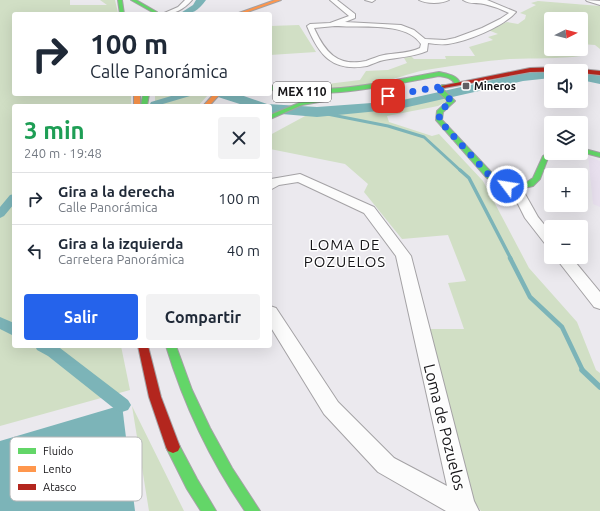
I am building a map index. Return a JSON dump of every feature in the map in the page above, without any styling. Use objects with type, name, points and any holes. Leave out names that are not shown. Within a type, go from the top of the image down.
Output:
[{"type":"main road","points":[[120,0],[122,12]]},
{"type":"main road","points":[[133,0],[154,12]]},
{"type":"main road","points":[[149,0],[155,12]]},
{"type":"main road","points":[[243,12],[276,0]]},
{"type":"main road","points":[[515,63],[550,62],[600,69]]},
{"type":"main road","points":[[439,88],[452,86],[457,83],[535,70],[562,69],[600,73]]},
{"type":"main road","name":"MEX 110","points":[[272,88],[303,92],[334,92],[392,84],[426,76],[462,71]]},
{"type":"main road","points":[[439,74],[454,78],[457,83]]},
{"type":"main road","points":[[426,76],[423,79],[426,83],[439,88],[452,101],[440,111],[439,120],[494,180],[500,184],[516,188],[530,184],[536,179],[544,159]]},
{"type":"main road","points":[[208,104],[216,96]]},
{"type":"main road","name":"MEX 110","points":[[272,118],[315,100],[329,100],[288,112]]},
{"type":"main road","points":[[588,152],[600,155]]},
{"type":"main road","points":[[143,348],[155,398],[173,446],[209,511]]},
{"type":"main road","points":[[172,348],[176,366],[191,406],[210,446],[235,486],[253,511]]},
{"type":"street","points":[[170,12],[180,8],[190,0]]},
{"type":"street","points":[[333,0],[352,14],[353,17],[329,26],[310,26],[320,48],[332,61],[345,64],[366,64],[380,58],[417,52],[424,49],[425,44],[416,34],[401,27],[336,24]]},
{"type":"street","points":[[422,0],[446,0]]},
{"type":"street","points":[[423,41],[450,41],[491,26],[513,12],[482,1],[475,3],[466,0]]},
{"type":"street","points":[[589,0],[600,3]]},
{"type":"street","name":"Loma de Pozuelos","points":[[272,184],[275,182],[300,178],[369,210],[403,256],[466,509]]},
{"type":"street","points":[[516,188],[532,218],[544,233]]},
{"type":"street","points":[[569,264],[600,303]]},
{"type":"street","name":"Loma de Pozuelos","points":[[272,315],[331,408],[386,465],[466,509]]},
{"type":"shaded area","points":[[588,156],[600,161],[600,207],[593,204]]},
{"type":"green space","points":[[0,0],[70,0],[70,5],[107,5],[100,0],[115,0],[118,12],[12,12],[12,96],[131,96],[131,104],[12,104],[12,348],[121,348],[130,390],[0,426]]},
{"type":"green space","points":[[538,1],[600,6],[600,49],[595,45],[588,44],[588,12],[544,12],[544,56],[581,56],[511,59],[472,63],[426,70],[382,82],[330,89],[327,84],[360,80],[366,71],[388,70],[407,63],[404,58],[411,56],[414,59],[446,59],[445,56],[475,56],[469,47],[493,40],[488,37],[498,34],[488,30],[507,22],[518,24],[525,19],[526,15],[520,13],[536,5],[531,3]]},
{"type":"green space","points":[[299,25],[316,52],[272,55],[272,26]]},
{"type":"green space","points":[[437,95],[447,101],[438,106],[387,116],[389,122],[432,136],[439,134],[483,181],[529,268],[577,322],[596,370],[600,373],[600,511],[481,511],[473,500],[429,329],[464,329],[448,283],[466,281],[448,235],[402,239],[364,192],[368,184],[345,164],[272,149],[272,134],[318,109]]},
{"type":"green space","points":[[155,96],[207,96],[200,104],[155,104]]},
{"type":"green space","points":[[132,406],[184,511],[149,511],[142,468],[142,437],[137,437]]},
{"type":"water","points":[[122,405],[126,437],[14,437]]},
{"type":"water","points":[[10,438],[10,501],[134,501],[135,511],[0,511],[0,441]]},
{"type":"waterway","points":[[187,12],[196,7],[201,0]]},
{"type":"waterway","points":[[272,108],[317,112],[399,105],[523,77],[544,75]]},
{"type":"waterway","points":[[588,77],[600,80]]},
{"type":"waterway","points":[[154,104],[180,96]]},
{"type":"waterway","points":[[229,96],[255,104]]},
{"type":"waterway","points":[[317,112],[388,126],[424,137],[461,171]]},
{"type":"waterway","points":[[460,170],[469,178],[511,259]]},
{"type":"waterway","points":[[0,214],[12,199]]},
{"type":"waterway","points":[[510,258],[530,297],[562,327],[583,371]]},
{"type":"waterway","points":[[0,322],[12,329]]},
{"type":"waterway","points":[[47,348],[54,352],[122,405]]},
{"type":"waterway","points":[[583,371],[600,387]]},
{"type":"traffic: fast","points":[[120,0],[122,12]]},
{"type":"traffic: fast","points":[[133,0],[155,12]]},
{"type":"traffic: fast","points":[[272,88],[305,91],[340,90],[374,86],[439,74],[451,77],[456,80],[457,83]]},
{"type":"traffic: fast","points":[[444,86],[440,89],[442,93],[452,101],[440,111],[439,120],[489,175],[500,184],[516,188],[530,184],[536,179],[544,159]]},
{"type":"traffic: fast","points":[[144,104],[146,96]]},
{"type":"traffic: fast","points":[[272,116],[301,104],[323,100]]},
{"type":"traffic: fast","points":[[588,152],[600,155]]},
{"type":"traffic: fast","points":[[172,348],[178,369],[195,412],[216,452],[253,511]]},
{"type":"traffic: fast","points":[[173,447],[192,484],[209,511]]},
{"type":"traffic: slow","points":[[244,12],[279,0]]},
{"type":"traffic: slow","points":[[137,96],[137,104]]},
{"type":"traffic: slow","points":[[208,104],[215,96]]},
{"type":"traffic: jam","points":[[444,86],[530,70],[562,69],[600,73]]},
{"type":"traffic: jam","points":[[143,348],[155,397],[173,447]]},
{"type":"place","name":"Mineros","points":[[466,86]]},
{"type":"district","name":"LOMA DE POZUELOS","points":[[345,254]]},
{"type":"route","points":[[388,96],[444,86],[440,89],[442,93],[452,101],[440,111],[439,120],[494,180],[507,186]]}]
